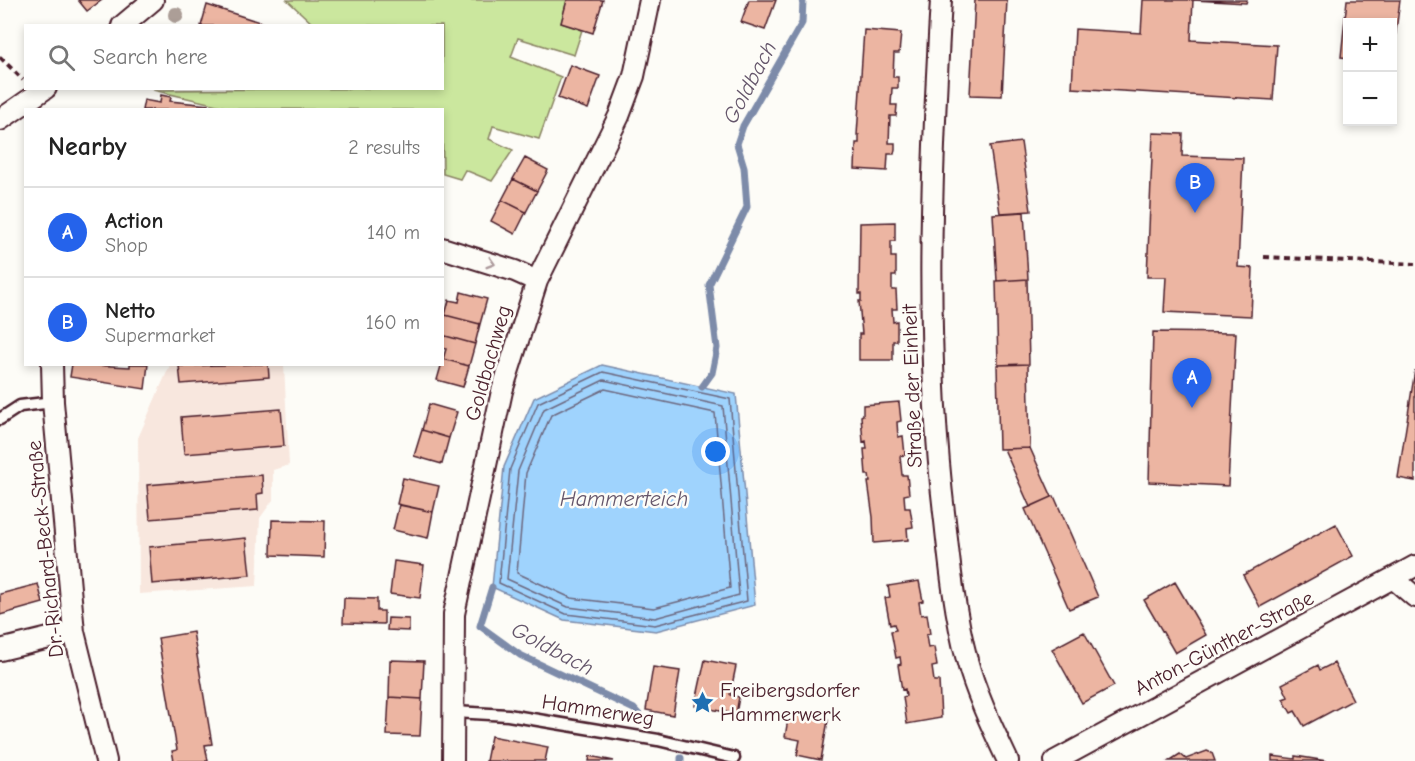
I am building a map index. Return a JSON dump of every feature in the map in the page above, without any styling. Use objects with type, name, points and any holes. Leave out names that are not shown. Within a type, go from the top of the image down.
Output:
[{"type":"street","points":[[124,24],[153,0]]},
{"type":"street","name":"Goldbachweg","points":[[453,761],[454,614],[502,391],[537,282],[619,116],[634,76],[650,0]]},
{"type":"street","name":"Straße der Einheit","points":[[941,0],[931,197],[933,378],[939,477],[955,602],[967,662],[1008,761]]},
{"type":"street","points":[[0,120],[39,94]]},
{"type":"street","points":[[444,249],[515,271],[537,282]]},
{"type":"street","name":"Dr.-Richard-Beck-Straße","points":[[52,366],[53,402],[74,632],[106,761]]},
{"type":"street","name":"Anton-Günther-Straße","points":[[1055,761],[1415,566]]},
{"type":"street","points":[[1393,578],[1415,597]]},
{"type":"street","points":[[0,650],[74,632]]},
{"type":"lane","points":[[0,419],[20,406],[53,402]]},
{"type":"lane","name":"Hammerweg","points":[[453,712],[508,715],[658,740],[734,758]]},
{"type":"path","points":[[0,57],[24,80]]},
{"type":"path","points":[[1264,257],[1415,264]]},
{"type":"shaded area","points":[[170,366],[284,366],[289,465],[273,470],[273,500],[260,518],[257,586],[139,594],[138,438]]},
{"type":"green space","points":[[287,0],[567,0],[561,23],[582,30],[574,55],[518,38],[511,57],[561,77],[539,139],[493,126],[489,139],[513,150],[492,181],[465,170],[460,179],[444,174],[444,108],[230,108],[153,90],[444,90],[444,24],[313,24]]},
{"type":"water","name":"Hammerteich","points":[[602,365],[736,394],[755,605],[656,631],[564,620],[492,587],[504,467],[534,398]]},
{"type":"building","points":[[78,0],[102,0],[87,11]]},
{"type":"building","points":[[567,0],[603,0],[593,33],[561,23]]},
{"type":"building","points":[[749,0],[776,0],[765,30],[741,22]]},
{"type":"building","points":[[975,0],[1007,0],[1002,96],[970,95]]},
{"type":"building","points":[[1143,0],[1193,0],[1191,40],[1277,45],[1273,100],[1072,88],[1075,29],[1141,33]]},
{"type":"building","points":[[1193,0],[1247,0],[1246,3]]},
{"type":"building","points":[[1347,0],[1400,0],[1397,23],[1397,18],[1345,18]]},
{"type":"building","points":[[207,5],[266,24],[202,24]]},
{"type":"building","points":[[864,30],[901,33],[899,53],[894,53],[893,77],[898,77],[898,88],[892,88],[891,105],[897,105],[896,116],[890,116],[889,143],[895,143],[895,149],[894,154],[888,154],[887,171],[855,169],[856,143],[859,143],[859,135],[857,135]]},
{"type":"building","points":[[570,65],[600,76],[588,109],[558,98]]},
{"type":"building","points":[[161,95],[171,97],[170,101],[208,105],[207,108],[142,108],[144,100],[160,103]]},
{"type":"building","points":[[1153,133],[1183,134],[1182,156],[1243,158],[1238,267],[1253,268],[1251,316],[1164,312],[1166,277],[1147,277]]},
{"type":"building","points":[[1021,142],[1031,211],[1000,213],[990,146]]},
{"type":"building","points":[[525,158],[548,170],[537,191],[513,179]]},
{"type":"building","points":[[513,179],[537,191],[526,212],[502,200]]},
{"type":"building","points":[[502,200],[526,212],[515,234],[491,221]]},
{"type":"building","points":[[1024,212],[1028,279],[997,281],[993,214]]},
{"type":"building","points":[[895,222],[895,241],[891,241],[891,257],[896,257],[896,276],[892,276],[892,290],[896,290],[897,309],[892,309],[893,322],[897,321],[897,341],[893,341],[893,360],[859,360],[859,334],[862,334],[859,301],[861,301],[861,294],[859,294],[860,223]]},
{"type":"building","points":[[1027,279],[1029,364],[998,365],[996,281]]},
{"type":"building","points":[[461,292],[487,299],[480,324],[445,315],[449,300],[459,302]]},
{"type":"building","points":[[445,315],[480,324],[475,344],[444,336]]},
{"type":"building","points":[[1153,332],[1236,333],[1228,486],[1149,482]]},
{"type":"building","points":[[444,336],[475,344],[469,366],[444,359],[446,349],[444,348]]},
{"type":"building","points":[[444,359],[469,366],[463,387],[437,380],[441,366],[444,366]]},
{"type":"building","points":[[1028,364],[1030,448],[999,449],[997,365]]},
{"type":"building","points":[[72,366],[148,366],[145,389],[70,377]]},
{"type":"building","points":[[179,366],[268,366],[269,377],[181,384]]},
{"type":"building","points":[[1415,370],[1415,481],[1398,478]]},
{"type":"building","points":[[899,402],[901,421],[897,422],[898,437],[903,436],[905,455],[900,456],[902,475],[907,475],[909,494],[904,495],[905,508],[910,508],[913,527],[907,528],[908,540],[874,543],[868,482],[870,482],[869,475],[866,475],[864,449],[867,449],[866,441],[863,442],[861,416],[863,405]]},
{"type":"building","points":[[429,404],[457,412],[449,438],[422,430]]},
{"type":"building","points":[[281,409],[284,446],[184,454],[181,417]]},
{"type":"building","points":[[422,430],[449,438],[442,464],[414,456]]},
{"type":"building","points":[[1030,448],[1052,497],[1030,507],[1004,449]]},
{"type":"building","points":[[262,475],[263,493],[257,494],[258,510],[150,519],[147,485]]},
{"type":"building","points":[[403,478],[439,486],[433,512],[397,504]]},
{"type":"building","points":[[1054,496],[1098,597],[1069,609],[1025,509]]},
{"type":"building","points":[[399,505],[433,512],[428,538],[393,530]]},
{"type":"building","points":[[272,520],[325,521],[324,557],[271,555]]},
{"type":"building","points":[[1336,524],[1353,556],[1260,607],[1243,575]]},
{"type":"building","points":[[246,538],[250,575],[152,584],[149,547]]},
{"type":"building","points":[[394,561],[424,565],[420,598],[390,594]]},
{"type":"building","points":[[919,581],[923,601],[919,602],[921,615],[927,614],[930,634],[926,635],[928,648],[934,647],[937,666],[932,667],[934,681],[939,681],[941,718],[907,724],[903,697],[906,696],[905,689],[902,690],[898,665],[901,664],[900,657],[896,658],[891,631],[896,630],[894,624],[890,625],[885,598],[890,597],[888,586]]},
{"type":"building","points":[[1175,582],[1206,635],[1175,653],[1144,600]]},
{"type":"building","points":[[38,584],[43,603],[0,615],[0,594]]},
{"type":"building","points":[[344,598],[377,599],[377,611],[384,611],[384,624],[343,623]]},
{"type":"building","points":[[388,618],[409,619],[409,631],[387,630]]},
{"type":"building","points":[[193,632],[212,744],[205,745],[208,761],[174,761],[172,751],[177,750],[158,638]]},
{"type":"building","points":[[1084,632],[1114,686],[1082,703],[1052,649]]},
{"type":"building","points":[[390,660],[424,661],[422,699],[389,697]]},
{"type":"building","points":[[705,660],[736,666],[730,695],[739,697],[736,714],[695,706]]},
{"type":"building","points":[[1334,663],[1353,700],[1304,726],[1295,711],[1291,713],[1283,699],[1288,697],[1282,684],[1318,665],[1320,670]]},
{"type":"building","points":[[653,667],[680,671],[673,715],[646,710]]},
{"type":"building","points":[[389,697],[422,699],[420,736],[387,735]]},
{"type":"building","points":[[789,713],[828,720],[821,760],[797,755],[800,740],[785,737]]},
{"type":"building","points":[[491,736],[548,747],[545,761],[486,761]]},
{"type":"building","points":[[1207,751],[1212,753],[1215,761],[1169,761],[1180,754],[1186,759]]},
{"type":"building","points":[[590,756],[614,761],[589,761]]},
{"type":"building","points":[[1272,756],[1295,759],[1295,756],[1327,761],[1272,761]]},
{"type":"waterway","name":"Goldbach","points":[[702,387],[712,373],[717,348],[709,285],[747,207],[744,167],[737,144],[743,126],[802,23],[803,0]]},
{"type":"waterway","name":"Goldbach","points":[[492,587],[480,626],[520,655],[634,709],[645,721]]},
{"type":"place","name":"Netto","points":[[1195,213]]},
{"type":"place","name":"Action","points":[[1192,408]]},
{"type":"place","name":"Freibergsdorfer Hammerwerk","points":[[702,702]]}]
